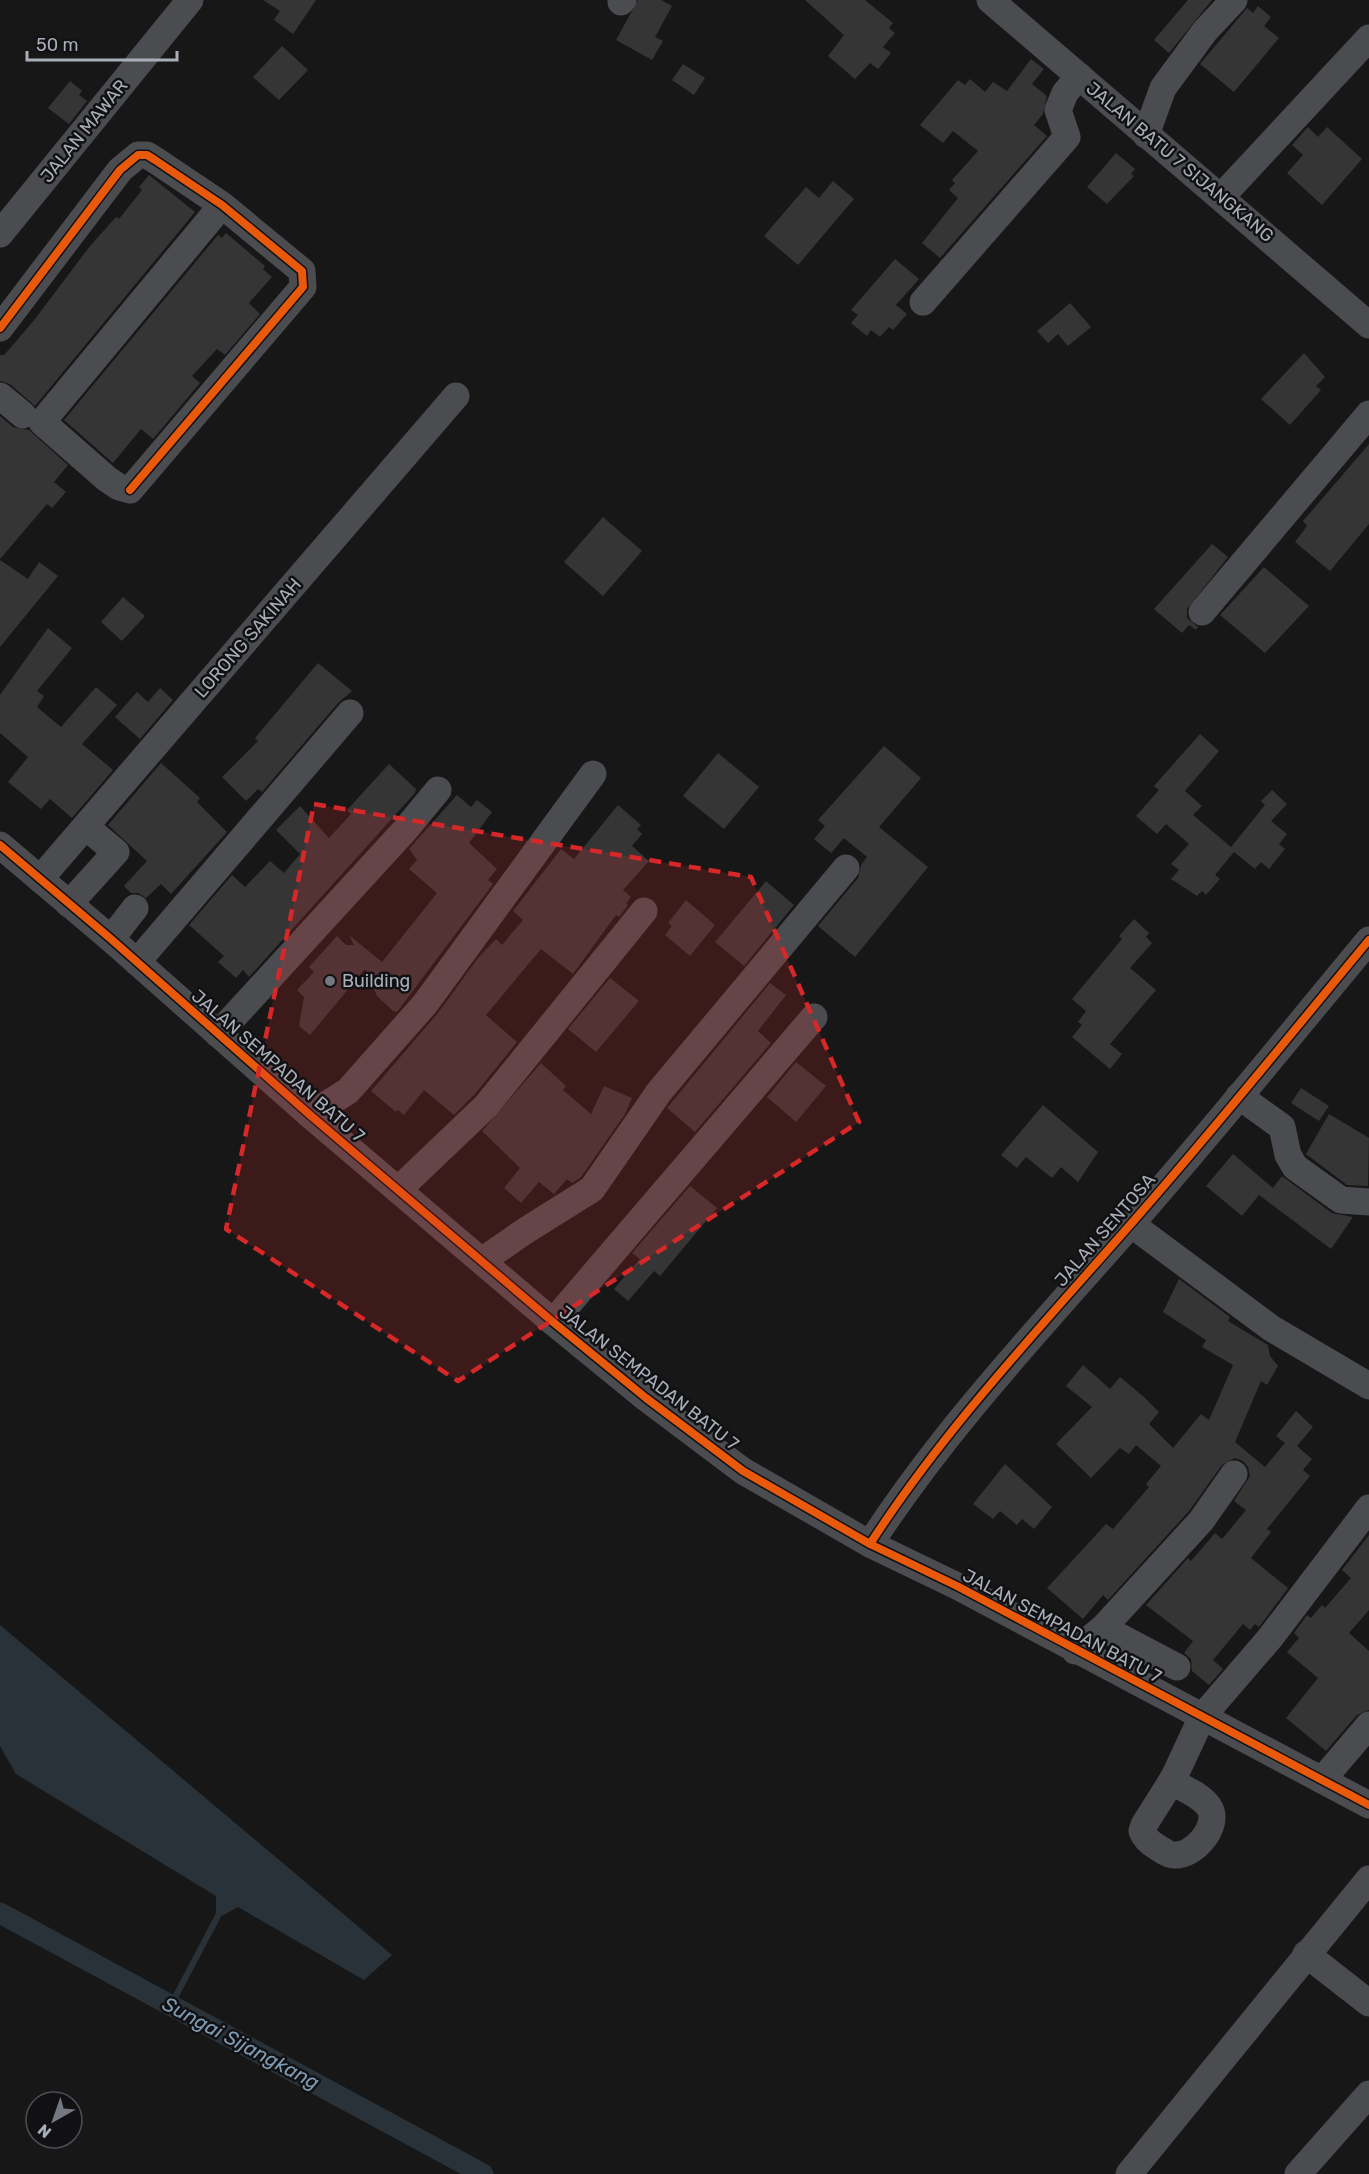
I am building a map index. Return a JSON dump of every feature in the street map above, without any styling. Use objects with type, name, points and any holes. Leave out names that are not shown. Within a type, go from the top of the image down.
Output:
[{"type":"street","name":"JALAN MAWAR","points":[[0,234],[190,0]]},
{"type":"street","name":"JALAN BATU 7 SIJANGKANG","points":[[990,0],[1146,135],[1222,196],[1369,325]]},
{"type":"street","points":[[1146,135],[1163,88],[1205,31],[1234,0]]},
{"type":"street","points":[[1222,196],[1369,38]]},
{"type":"street","points":[[923,302],[1067,137],[1058,110],[1065,93],[1079,76]]},
{"type":"street","points":[[0,328],[120,170],[138,155],[147,155],[222,205],[302,271],[303,287],[130,490],[119,487],[107,479],[42,422],[222,205]]},
{"type":"street","points":[[0,396],[23,415]]},
{"type":"street","name":"LORONG SAKINAH","points":[[40,879],[456,396]]},
{"type":"street","points":[[1202,612],[1369,414]]},
{"type":"street","points":[[137,962],[350,713]]},
{"type":"street","points":[[310,1115],[348,1091],[426,1004],[593,774]]},
{"type":"street","points":[[218,1034],[405,830],[438,790]]},
{"type":"street","points":[[69,904],[116,852],[86,826]]},
{"type":"street","name":"JALAN SEMPADAN BATU 7","points":[[0,845],[111,939],[310,1115],[554,1322],[646,1398],[742,1471],[870,1544],[957,1586],[1075,1651],[1369,1805]]},
{"type":"street","points":[[483,1260],[592,1189],[659,1092],[846,868]]},
{"type":"street","points":[[111,939],[135,908]]},
{"type":"street","points":[[398,1190],[486,1106],[644,911]]},
{"type":"street","name":"JALAN SENTOSA","points":[[870,1544],[903,1492],[1024,1343],[1131,1224],[1369,940]]},
{"type":"street","points":[[554,1322],[814,1017]]},
{"type":"street","points":[[1239,1096],[1282,1127],[1288,1155],[1295,1167],[1341,1200],[1369,1202]]},
{"type":"street","points":[[1131,1224],[1271,1328],[1369,1386]]},
{"type":"street","points":[[1075,1651],[1103,1628],[1201,1521],[1234,1474]]},
{"type":"street","points":[[1171,1782],[1202,1717],[1270,1638],[1369,1508]]},
{"type":"street","points":[[1103,1628],[1177,1667]]},
{"type":"street","points":[[1322,1780],[1369,1725]]},
{"type":"street","points":[[1129,2174],[1369,1879]]},
{"type":"street","points":[[1306,1954],[1369,2003]]},
{"type":"street","points":[[1298,2174],[1369,2094]]},
{"type":"highlighted area","points":[[314,804],[751,877],[859,1122],[458,1381],[226,1229]]},
{"type":"shaded area","points":[[0,1625],[392,1955],[364,1980],[238,1907],[216,1919],[216,1896],[16,1774],[0,1746]]},
{"type":"building","points":[[263,0],[316,0],[293,34],[274,20],[280,11]]},
{"type":"building","points":[[638,0],[661,0],[672,6],[655,37],[663,41],[652,60],[616,40]]},
{"type":"building","points":[[805,0],[865,0],[893,23],[889,28],[895,33],[883,47],[891,53],[878,69],[870,63],[855,79],[828,56],[844,35]]},
{"type":"building","points":[[1188,0],[1212,0],[1169,53],[1154,40]]},
{"type":"building","points":[[1258,6],[1271,17],[1264,26],[1279,38],[1234,92],[1200,64],[1247,8],[1253,13]]},
{"type":"building","points":[[282,46],[308,70],[279,100],[253,77]]},
{"type":"building","points":[[1031,59],[1044,69],[1032,84],[1047,96],[1043,114],[1034,125],[1047,136],[940,258],[922,243],[958,198],[949,190],[955,183],[952,180],[978,151],[953,131],[943,143],[920,125],[958,80],[965,85],[970,79],[985,92],[993,82],[1007,91]]},
{"type":"building","points":[[683,64],[705,78],[694,95],[672,80]]},
{"type":"building","points":[[70,81],[82,91],[79,95],[87,101],[69,124],[48,108]]},
{"type":"building","points":[[1308,127],[1318,137],[1327,127],[1362,159],[1322,205],[1287,173],[1303,155],[1292,145]]},
{"type":"building","points":[[1116,153],[1135,169],[1131,174],[1134,176],[1107,204],[1087,187]]},
{"type":"building","points":[[149,175],[195,212],[35,406],[10,384],[0,381],[0,355],[4,355],[35,319],[90,246],[116,217],[119,219],[142,190],[139,187]]},
{"type":"building","points":[[833,181],[854,199],[798,265],[764,236],[806,187],[819,198]]},
{"type":"building","points":[[226,233],[265,266],[263,269],[272,277],[249,303],[260,314],[225,355],[217,349],[192,376],[200,383],[153,439],[141,429],[113,463],[64,420],[218,235],[222,238]]},
{"type":"building","points":[[895,259],[919,279],[896,305],[907,314],[893,330],[889,327],[880,337],[871,330],[867,336],[851,323],[858,315],[851,310]]},
{"type":"building","points":[[1070,303],[1091,327],[1068,346],[1058,334],[1048,343],[1037,331]]},
{"type":"building","points":[[1304,353],[1325,377],[1316,386],[1321,390],[1290,425],[1261,399]]},
{"type":"building","points":[[0,416],[13,427],[29,430],[68,465],[54,482],[66,492],[52,508],[47,504],[0,559]]},
{"type":"building","points":[[1369,444],[1369,524],[1330,571],[1295,542],[1307,526],[1303,521]]},
{"type":"building","points":[[603,517],[642,551],[603,596],[564,562]]},
{"type":"building","points":[[1212,544],[1228,557],[1187,609],[1187,618],[1198,627],[1196,630],[1189,625],[1182,633],[1154,609]]},
{"type":"building","points":[[0,560],[28,579],[39,562],[58,576],[0,647]]},
{"type":"building","points":[[1264,567],[1309,606],[1265,653],[1220,615]]},
{"type":"building","points":[[123,597],[145,616],[122,641],[101,622]]},
{"type":"building","points":[[48,628],[72,648],[37,691],[44,696],[37,707],[61,727],[96,687],[117,705],[82,744],[113,770],[72,818],[50,799],[41,809],[8,782],[28,757],[0,733],[0,695]]},
{"type":"building","points":[[318,663],[352,691],[338,703],[262,792],[258,789],[246,801],[222,777],[258,741],[255,738]]},
{"type":"building","points":[[160,688],[173,700],[140,739],[115,717],[137,692],[148,702]]},
{"type":"building","points":[[1200,734],[1219,751],[1185,791],[1202,806],[1193,815],[1231,847],[1265,805],[1261,801],[1272,790],[1287,804],[1271,821],[1287,834],[1279,844],[1285,849],[1269,869],[1261,862],[1255,869],[1234,852],[1215,875],[1220,879],[1206,895],[1202,891],[1197,896],[1171,879],[1179,870],[1171,864],[1189,844],[1166,824],[1157,834],[1136,816],[1159,790],[1154,786]]},
{"type":"building","points":[[884,746],[921,778],[879,827],[928,867],[855,957],[818,926],[858,878],[861,865],[867,857],[844,838],[831,853],[814,839],[825,826],[818,820]]},
{"type":"building","points":[[718,753],[759,787],[724,829],[683,796]]},
{"type":"building","points":[[161,763],[200,798],[197,802],[227,832],[171,894],[161,884],[146,898],[138,893],[131,893],[124,886],[147,861],[108,825]]},
{"type":"building","points":[[389,764],[416,789],[415,793],[249,977],[243,970],[236,978],[218,962],[224,956],[189,925],[232,875],[245,887],[270,861],[284,873],[300,854],[276,830],[300,806],[329,838],[351,814],[347,810]]},
{"type":"building","points":[[457,795],[471,807],[477,800],[492,812],[469,843],[497,869],[488,880],[493,884],[397,1012],[377,996],[365,969],[310,1035],[299,1026],[304,997],[297,990],[314,972],[309,967],[337,936],[346,945],[354,945],[349,935],[382,962],[437,893],[409,869],[417,860],[409,849]]},
{"type":"building","points":[[618,805],[641,825],[637,829],[642,834],[632,846],[649,861],[623,890],[631,897],[626,904],[628,905],[619,917],[616,915],[573,974],[541,949],[486,1015],[517,1042],[474,1095],[454,1115],[424,1090],[404,1115],[398,1110],[396,1112],[371,1091],[438,1013],[478,958],[496,939],[502,945],[523,920],[513,911],[561,849],[574,859]]},
{"type":"building","points":[[766,881],[794,905],[744,966],[715,942]]},
{"type":"building","points":[[686,900],[715,925],[690,956],[665,935],[672,926],[668,923]]},
{"type":"building","points":[[1134,919],[1149,933],[1146,937],[1152,943],[1130,968],[1156,990],[1110,1044],[1122,1054],[1110,1069],[1072,1037],[1082,1025],[1078,1022],[1086,1011],[1072,999],[1122,939],[1119,936]]},
{"type":"building","points":[[610,978],[639,1001],[596,1052],[568,1029]]},
{"type":"building","points":[[770,983],[786,995],[758,1031],[771,1043],[695,1132],[667,1108]]},
{"type":"building","points":[[796,1062],[826,1086],[796,1122],[767,1097]]},
{"type":"building","points":[[541,1063],[566,1086],[563,1090],[591,1114],[604,1086],[632,1098],[625,1114],[581,1177],[572,1183],[567,1179],[554,1194],[539,1182],[521,1203],[504,1188],[520,1168],[482,1131]]},
{"type":"building","points":[[1301,1088],[1329,1106],[1319,1121],[1291,1103]]},
{"type":"building","points":[[1043,1105],[1098,1152],[1078,1182],[1061,1167],[1052,1178],[1026,1157],[1017,1168],[1001,1155]]},
{"type":"building","points":[[1329,1114],[1369,1138],[1368,1186],[1347,1185],[1306,1154]]},
{"type":"building","points":[[1233,1154],[1273,1188],[1282,1176],[1332,1213],[1353,1217],[1331,1249],[1259,1195],[1242,1216],[1206,1186]]},
{"type":"building","points":[[690,1186],[717,1208],[660,1276],[654,1271],[628,1301],[614,1289],[640,1259],[632,1253]]},
{"type":"building","points":[[1179,1279],[1230,1317],[1228,1321],[1268,1345],[1270,1356],[1278,1366],[1267,1385],[1261,1381],[1235,1442],[1265,1467],[1285,1443],[1276,1436],[1296,1411],[1313,1427],[1297,1446],[1312,1459],[1303,1470],[1310,1476],[1267,1529],[1271,1532],[1251,1558],[1288,1588],[1259,1627],[1255,1624],[1250,1630],[1243,1624],[1213,1660],[1223,1669],[1209,1685],[1192,1671],[1191,1659],[1184,1653],[1193,1641],[1146,1605],[1188,1558],[1191,1561],[1215,1533],[1222,1539],[1246,1510],[1234,1501],[1250,1476],[1248,1467],[1243,1461],[1235,1458],[1222,1465],[1189,1511],[1108,1600],[1103,1595],[1083,1619],[1047,1588],[1106,1524],[1113,1529],[1149,1487],[1146,1484],[1161,1466],[1136,1445],[1129,1454],[1120,1448],[1091,1478],[1056,1444],[1092,1407],[1066,1386],[1083,1365],[1110,1389],[1120,1377],[1145,1398],[1159,1412],[1149,1424],[1173,1448],[1201,1414],[1209,1420],[1233,1365],[1202,1347],[1206,1340],[1163,1312]]},
{"type":"building","points":[[1005,1464],[1052,1507],[1034,1529],[1022,1519],[1017,1525],[1000,1511],[993,1519],[973,1504]]},
{"type":"building","points":[[1369,1535],[1369,1610],[1349,1633],[1369,1651],[1369,1710],[1357,1715],[1326,1751],[1286,1718],[1318,1678],[1287,1652],[1299,1638],[1294,1633],[1307,1615],[1311,1618],[1322,1605],[1325,1608],[1351,1578],[1342,1570]]},
{"type":"waterway","points":[[171,2005],[220,1912]]},
{"type":"waterway","name":"Sungai Sijangkang","points":[[0,1913],[483,2174]]},
{"type":"cycle path","points":[[0,328],[120,170],[138,155],[147,155],[222,205],[302,271],[303,287],[130,490]]},
{"type":"cycle path","points":[[0,845],[111,939],[310,1115],[553,1322],[646,1398],[743,1471],[870,1544],[957,1586],[1369,1805]]},
{"type":"cycle path","points":[[870,1544],[899,1501],[961,1419],[1191,1155],[1369,940]]},
{"type":"place","name":"Building","points":[[330,981]]}]
